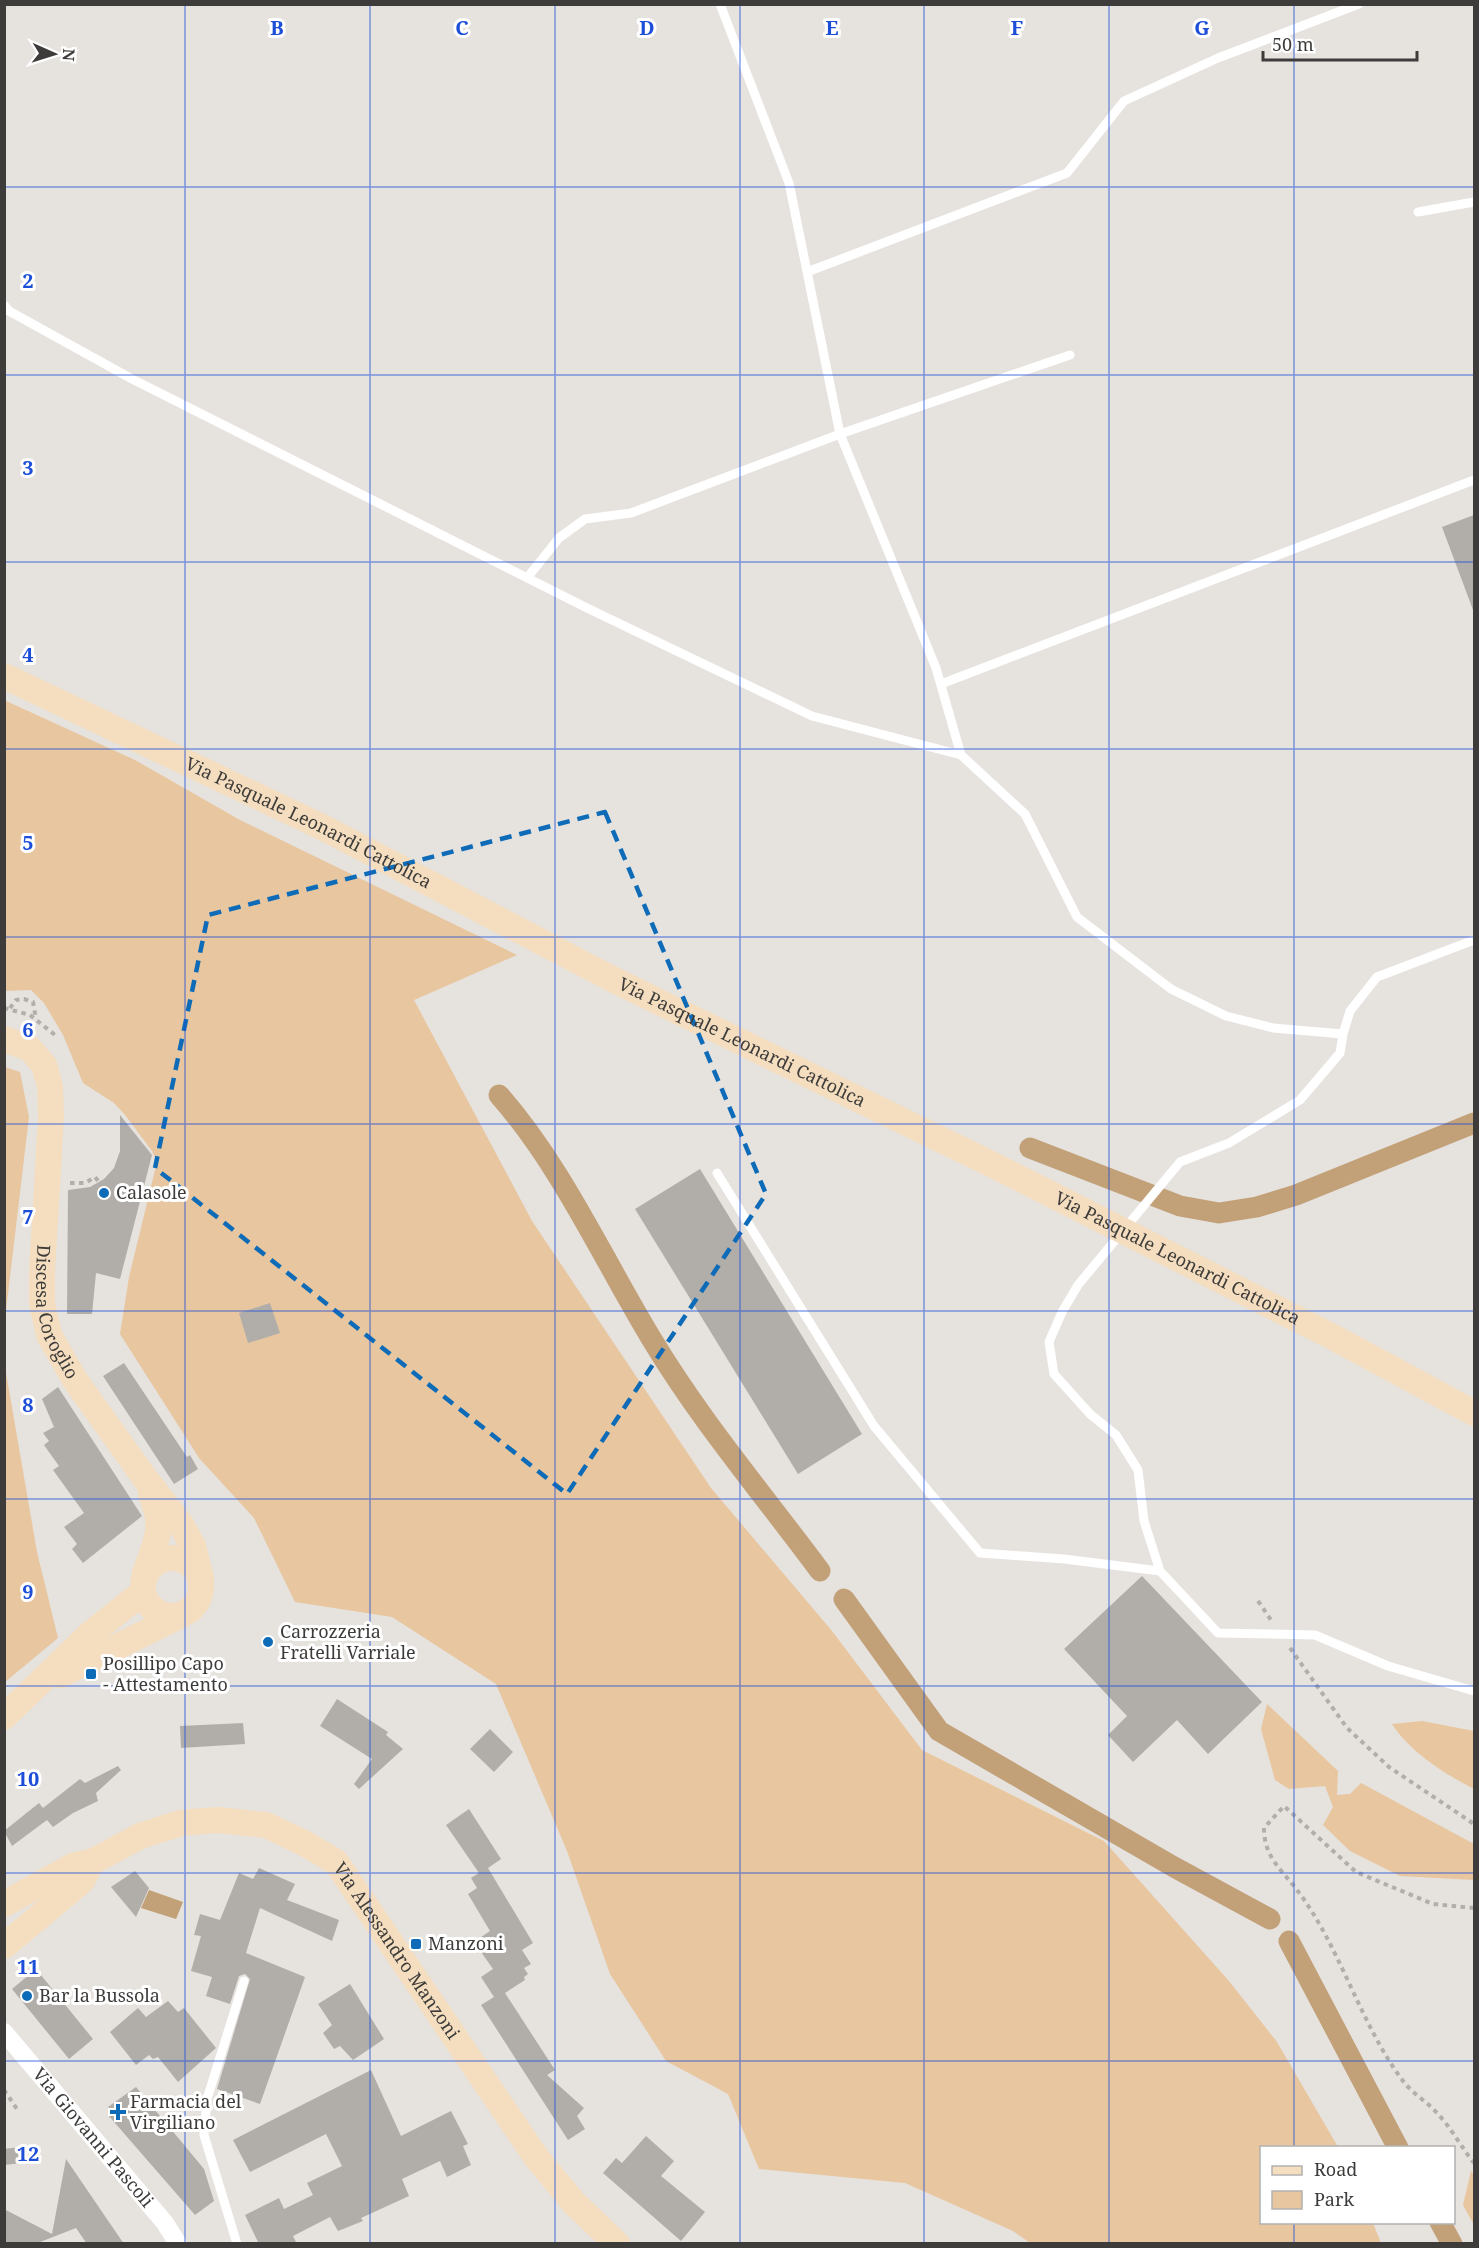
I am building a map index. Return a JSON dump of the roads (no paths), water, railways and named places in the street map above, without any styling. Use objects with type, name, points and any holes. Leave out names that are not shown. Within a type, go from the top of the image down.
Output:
[{"type":"street","name":"Via Pasquale Leonardi Cattolica","points":[[4,676],[324,828],[614,980],[995,1166],[1331,1336],[1474,1413]]},
{"type":"street","name":"Discesa Coroglio","points":[[4,1039],[28,1048],[44,1065],[50,1086],[51,1117],[42,1272],[42,1304],[49,1335],[75,1380],[180,1523],[193,1546],[201,1578]]},
{"type":"street","name":"Discesa Coroglio","points":[[144,1477],[160,1516],[158,1537],[144,1583]]},
{"type":"street","points":[[4,1717],[39,1686],[144,1583],[160,1560],[170,1557],[189,1562],[201,1578],[200,1598],[195,1606],[39,1686]]},
{"type":"street","points":[[144,1583],[146,1601],[160,1614],[179,1616]]},
{"type":"street","name":"Via Alessandro Manzoni","points":[[4,1904],[75,1865],[92,1862],[140,1836],[180,1823],[218,1820],[266,1825],[304,1843],[336,1862],[536,2157],[574,2203],[617,2244]]},
{"type":"street","name":"Via Alessandro Manzoni","points":[[4,1946],[82,1881],[92,1862]]},
{"type":"street","name":"Via Giovanni Pascoli","points":[[4,2032],[165,2223],[178,2244]]},
{"type":"lane","points":[[720,4],[789,183],[840,434],[941,684],[961,755]]},
{"type":"lane","points":[[807,272],[1067,173],[1124,101],[1218,58],[1359,4]]},
{"type":"lane","points":[[1418,212],[1474,202]]},
{"type":"lane","points":[[4,305],[9,311],[132,379],[527,578],[812,716],[961,755],[1025,814],[1077,917],[1172,989],[1226,1016],[1273,1028],[1343,1034]]},
{"type":"lane","points":[[527,578],[559,538],[585,519],[631,513],[840,434],[1070,356]]},
{"type":"lane","points":[[941,684],[1474,480]]},
{"type":"lane","points":[[1474,940],[1377,977],[1350,1011],[1340,1053],[1300,1100],[1228,1143],[1180,1162],[1078,1285],[1062,1312],[1049,1342],[1054,1374],[1090,1414],[1116,1435],[1138,1470],[1144,1521],[1160,1571],[1218,1633],[1315,1635],[1388,1666],[1474,1691]]},
{"type":"lane","points":[[717,1173],[874,1426],[980,1553],[1064,1559],[1160,1571]]},
{"type":"lane","points":[[237,2244],[204,2135],[207,2099],[244,1981]]},
{"type":"waterway","points":[[499,1095],[522,1123],[562,1182],[651,1338],[690,1398],[820,1571]]},
{"type":"waterway","points":[[1030,1148],[1180,1206],[1219,1213],[1257,1207],[1296,1195],[1474,1123]]},
{"type":"waterway","points":[[844,1599],[939,1731],[1174,1867],[1270,1919]]},
{"type":"waterway","points":[[1289,1941],[1397,2146]]},
{"type":"waterway","points":[[1441,2224],[1452,2244]]},
{"type":"place","name":"Calasole","points":[[104,1193]]},
{"type":"place","name":"Carrozzeria Fratelli Varriale","points":[[268,1642]]},
{"type":"place","name":"Posillipo Capo - Attestamento","points":[[91,1674]]},
{"type":"place","name":"Manzoni","points":[[416,1944]]},
{"type":"place","name":"Bar la Bussola","points":[[27,1996]]},
{"type":"place","name":"Farmacia del Virgiliano","points":[[118,2112]]}]
